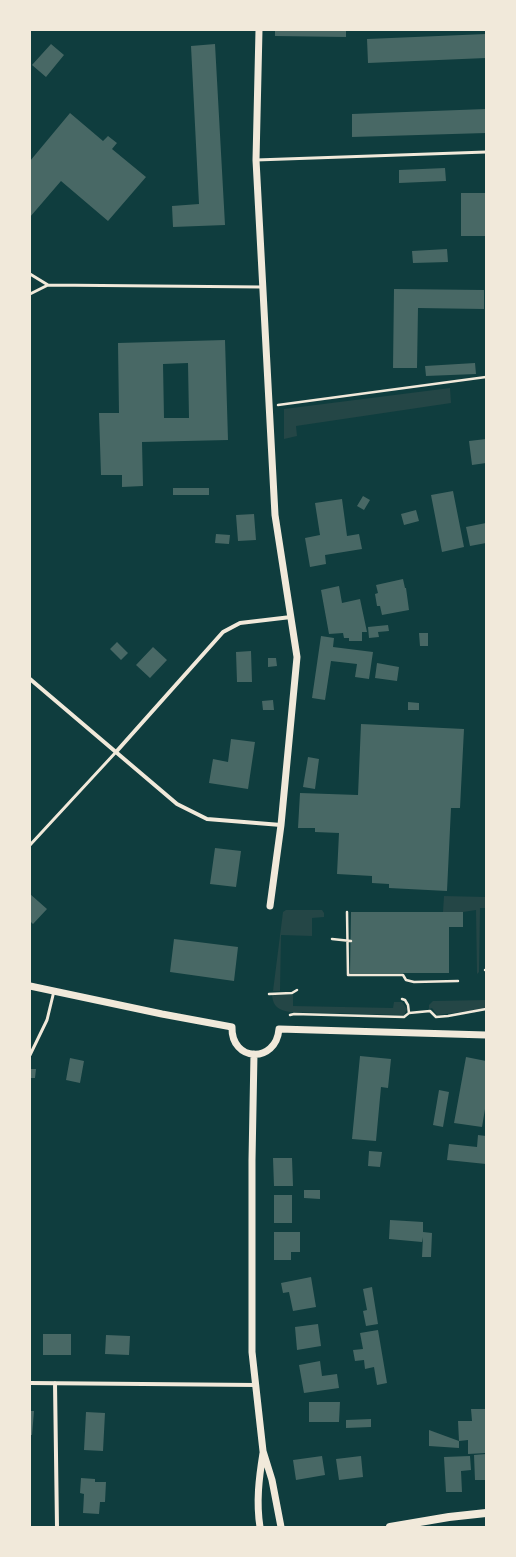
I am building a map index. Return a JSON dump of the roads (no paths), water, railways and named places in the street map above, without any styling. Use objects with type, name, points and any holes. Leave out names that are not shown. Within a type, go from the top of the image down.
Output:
[{"type":"main road","points":[[390,1527],[443,1518],[486,1514]]},
{"type":"street","points":[[259,30],[256,160],[264,287],[275,515],[297,657],[281,824],[270,906]]},
{"type":"street","points":[[116,752],[223,632],[240,623],[292,617]]},
{"type":"street","points":[[30,679],[177,804],[207,819],[281,824]]},
{"type":"street","points":[[30,986],[232,1027],[234,1040],[237,1046],[247,1053],[254,1054],[260,1054],[272,1048],[276,1042],[279,1029],[486,1035]]},
{"type":"street","points":[[254,1054],[252,1160],[252,1352],[257,1386],[263,1451],[272,1480],[281,1527]]},
{"type":"street","points":[[30,1383],[257,1386]]},
{"type":"street","points":[[55,1383],[57,1527]]},
{"type":"street","points":[[260,1527],[258,1514],[258,1482],[263,1451]]},
{"type":"lane","points":[[256,160],[486,152]]},
{"type":"lane","points":[[30,274],[48,285]]},
{"type":"lane","points":[[30,294],[48,285],[264,287]]},
{"type":"lane","points":[[30,845],[116,752]]},
{"type":"lane","points":[[30,1055],[47,1020],[54,991]]}]
